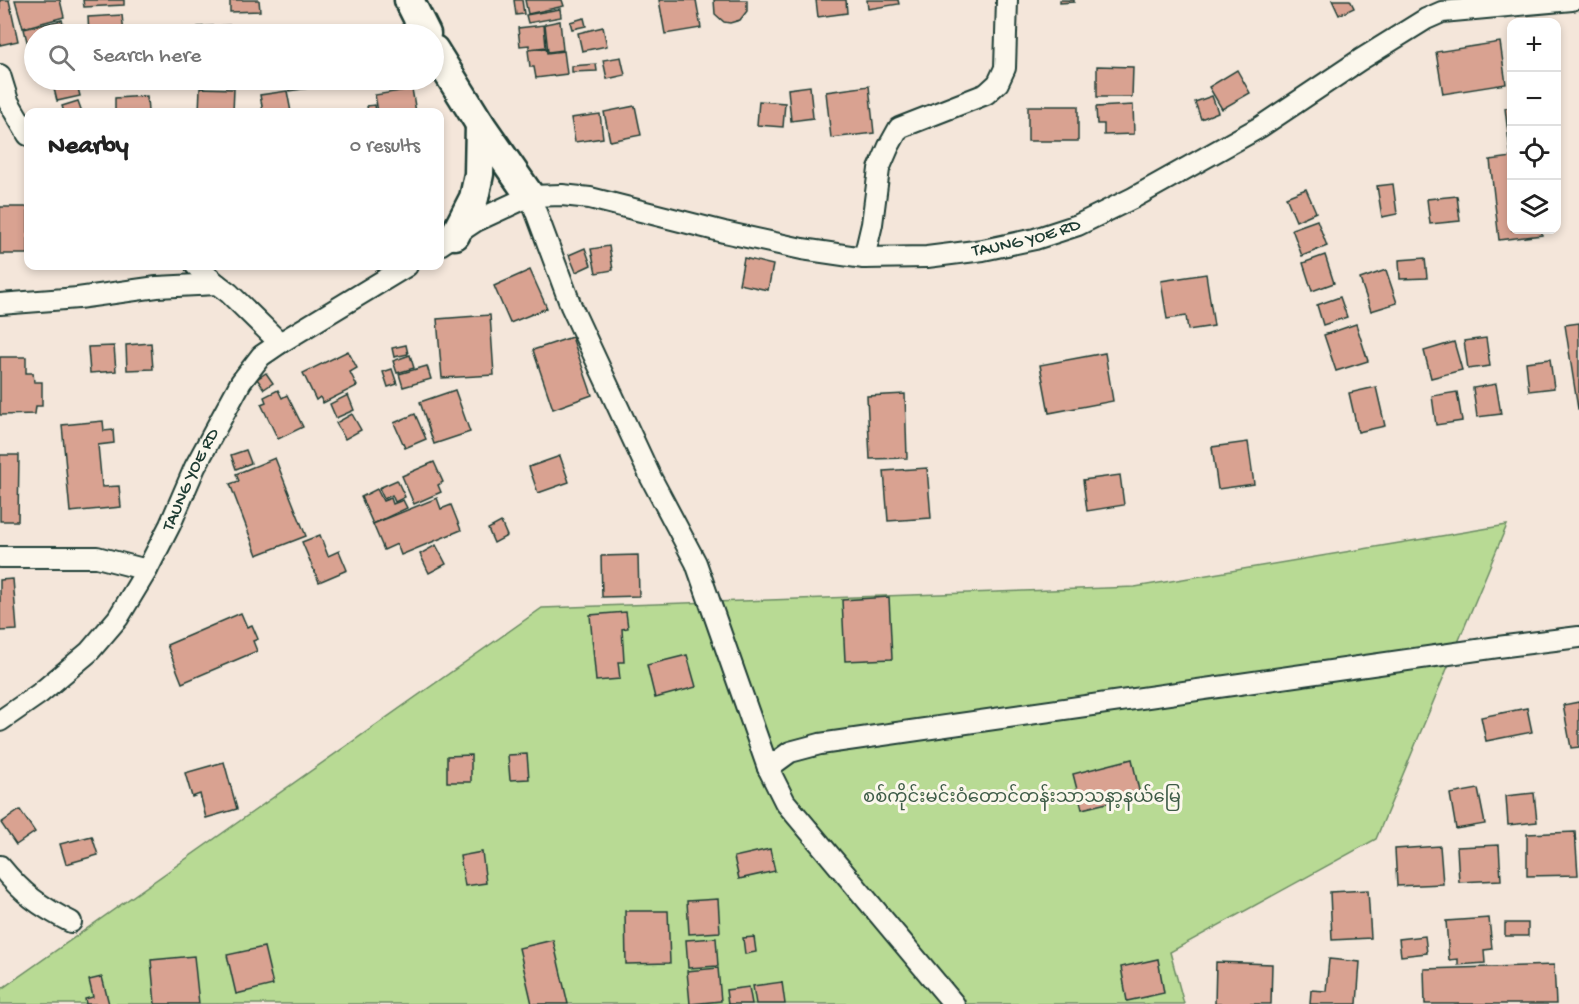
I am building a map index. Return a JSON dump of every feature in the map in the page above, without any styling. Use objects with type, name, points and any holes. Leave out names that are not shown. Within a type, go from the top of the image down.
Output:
[{"type":"street","points":[[409,0],[421,24]]},
{"type":"street","points":[[864,258],[873,224],[879,169],[899,128],[986,94],[998,83],[1005,68],[1007,0]]},
{"type":"street","name":"TAUNG YOE RD","points":[[447,240],[476,221],[530,196],[562,195],[590,198],[735,235],[802,249],[864,258],[927,257],[983,250],[1035,239],[1078,225],[1132,198],[1260,127],[1426,19],[1442,12],[1572,0]]},
{"type":"street","points":[[444,66],[480,124],[530,196],[571,306],[651,478],[696,563],[768,768],[785,802],[954,1004]]},
{"type":"street","points":[[0,75],[8,101],[24,128]]},
{"type":"street","points":[[447,240],[474,198],[479,174],[480,124]]},
{"type":"street","points":[[201,270],[229,293],[280,343]]},
{"type":"street","name":"TAUNG YOE RD","points":[[0,721],[39,694],[89,652],[118,618],[147,570],[170,525],[195,467],[241,382],[261,356],[400,270]]},
{"type":"street","points":[[0,304],[78,298],[157,287],[217,284]]},
{"type":"street","points":[[0,557],[97,557],[147,570]]},
{"type":"street","points":[[768,768],[790,752],[820,744],[1579,637]]},
{"type":"street","points":[[0,866],[28,896],[44,909],[71,922]]},
{"type":"green space","name":"စစ်ကိုင်းမင်းဝံတောင်တန်းသာသနာ့နယ်မြေ","points":[[1507,525],[1376,839],[1170,952],[1184,1004],[0,1004],[0,990],[542,608],[1135,587]]},
{"type":"building","points":[[0,0],[9,0],[18,41],[0,45]]},
{"type":"building","points":[[15,0],[60,0],[64,17],[38,24],[24,24],[23,28]]},
{"type":"building","points":[[83,0],[124,0],[124,5],[84,7]]},
{"type":"building","points":[[230,0],[259,0],[260,11],[230,12]]},
{"type":"building","points":[[514,0],[522,0],[524,14],[516,15]]},
{"type":"building","points":[[525,0],[562,0],[564,6],[528,14]]},
{"type":"building","points":[[659,0],[696,0],[701,28],[665,34]]},
{"type":"building","points":[[714,0],[747,0],[747,11],[740,20],[724,22],[715,14]]},
{"type":"building","points":[[816,0],[846,0],[847,13],[818,17]]},
{"type":"building","points":[[867,0],[898,0],[899,4],[868,9]]},
{"type":"building","points":[[1060,0],[1074,0],[1074,2],[1060,3]]},
{"type":"building","points":[[1332,0],[1350,0],[1354,8],[1339,15]]},
{"type":"building","points":[[560,9],[561,17],[528,23],[526,15]]},
{"type":"building","points":[[122,15],[123,24],[88,24],[88,17]]},
{"type":"building","points":[[584,18],[586,26],[572,29],[570,22]]},
{"type":"building","points":[[62,20],[63,24],[45,24]]},
{"type":"building","points":[[560,21],[563,50],[548,52],[545,24]]},
{"type":"building","points":[[544,25],[546,47],[529,49],[529,45],[520,46],[518,28]]},
{"type":"building","points":[[603,27],[607,46],[582,51],[578,33]]},
{"type":"building","points":[[1500,42],[1506,84],[1443,94],[1436,52]]},
{"type":"building","points":[[546,48],[547,53],[564,51],[567,74],[536,78],[534,67],[530,67],[528,50]]},
{"type":"building","points":[[621,57],[625,75],[607,79],[603,60]]},
{"type":"building","points":[[596,64],[597,71],[572,72],[572,66]]},
{"type":"building","points":[[1097,66],[1133,67],[1132,97],[1097,97]]},
{"type":"building","points":[[1237,70],[1250,93],[1222,109],[1209,87]]},
{"type":"building","points":[[810,86],[813,118],[791,121],[788,89]]},
{"type":"building","points":[[869,86],[874,133],[831,138],[826,92]]},
{"type":"building","points":[[54,90],[78,90],[80,96],[57,101]]},
{"type":"building","points":[[200,90],[234,90],[233,108],[199,108]]},
{"type":"building","points":[[412,90],[415,108],[377,108],[375,95]]},
{"type":"building","points":[[287,91],[290,108],[262,108],[260,95]]},
{"type":"building","points":[[147,96],[148,108],[115,108],[115,98]]},
{"type":"building","points":[[1212,96],[1218,112],[1201,119],[1195,102]]},
{"type":"building","points":[[78,101],[81,108],[63,108],[62,106]]},
{"type":"building","points":[[759,101],[785,103],[783,127],[757,125]]},
{"type":"building","points":[[1133,105],[1134,134],[1104,135],[1104,124],[1097,124],[1096,107]]},
{"type":"building","points":[[635,106],[641,135],[610,141],[604,112]]},
{"type":"building","points":[[1028,106],[1078,106],[1078,141],[1028,141]]},
{"type":"building","points":[[600,114],[603,138],[575,142],[571,118]]},
{"type":"building","points":[[1507,158],[1507,234],[1542,235],[1499,240],[1490,160]]},
{"type":"building","points":[[1393,184],[1397,214],[1382,217],[1377,186]]},
{"type":"building","points":[[1306,189],[1316,212],[1296,221],[1286,197]]},
{"type":"building","points":[[1457,196],[1460,221],[1430,224],[1427,199]]},
{"type":"building","points":[[0,207],[24,207],[24,254],[0,254]]},
{"type":"building","points":[[1317,220],[1327,246],[1302,256],[1292,229]]},
{"type":"building","points":[[609,246],[613,270],[596,273],[591,249]]},
{"type":"building","points":[[585,248],[591,265],[576,272],[569,255]]},
{"type":"building","points":[[1325,255],[1334,283],[1312,291],[1303,263]]},
{"type":"building","points":[[744,258],[773,265],[768,290],[739,284]]},
{"type":"building","points":[[1425,258],[1427,278],[1400,279],[1399,260]]},
{"type":"building","points":[[530,270],[547,308],[510,323],[494,286]]},
{"type":"building","points":[[1386,270],[1397,303],[1371,311],[1360,279]]},
{"type":"building","points":[[1206,274],[1214,326],[1188,330],[1186,316],[1167,319],[1161,281]]},
{"type":"building","points":[[1340,297],[1347,317],[1323,325],[1317,305]]},
{"type":"building","points":[[490,315],[494,375],[442,378],[437,319]]},
{"type":"building","points":[[1579,323],[1579,409],[1578,409],[1565,325]]},
{"type":"building","points":[[1356,324],[1368,361],[1336,371],[1324,335]]},
{"type":"building","points":[[572,337],[592,395],[553,409],[533,350]]},
{"type":"building","points":[[1486,338],[1490,366],[1468,369],[1464,341]]},
{"type":"building","points":[[1454,342],[1462,370],[1431,378],[1424,351]]},
{"type":"building","points":[[151,343],[153,369],[127,370],[126,345]]},
{"type":"building","points":[[406,345],[408,354],[394,357],[392,348]]},
{"type":"building","points":[[114,346],[116,371],[90,373],[88,347]]},
{"type":"building","points":[[348,351],[357,368],[350,372],[357,386],[323,403],[320,397],[316,400],[303,373]]},
{"type":"building","points":[[1105,353],[1113,401],[1049,413],[1040,365]]},
{"type":"building","points":[[410,355],[414,368],[397,373],[393,361]]},
{"type":"building","points":[[0,357],[26,357],[26,373],[33,373],[34,382],[42,382],[42,406],[36,406],[35,414],[0,415]]},
{"type":"building","points":[[1550,359],[1554,388],[1529,391],[1526,362]]},
{"type":"building","points":[[427,366],[431,379],[403,387],[399,374]]},
{"type":"building","points":[[392,369],[397,384],[388,387],[383,372]]},
{"type":"building","points":[[266,373],[273,383],[264,389],[257,379]]},
{"type":"building","points":[[1496,384],[1501,414],[1477,417],[1473,388]]},
{"type":"building","points":[[1376,387],[1385,426],[1358,432],[1349,393]]},
{"type":"building","points":[[278,390],[282,398],[287,395],[303,427],[278,439],[261,404],[266,402],[264,397]]},
{"type":"building","points":[[455,390],[470,432],[434,444],[420,402]]},
{"type":"building","points":[[1457,392],[1462,421],[1436,425],[1432,396]]},
{"type":"building","points":[[905,394],[907,458],[870,459],[867,396]]},
{"type":"building","points":[[348,395],[354,410],[336,418],[330,404]]},
{"type":"building","points":[[352,414],[361,430],[345,439],[336,423]]},
{"type":"building","points":[[415,414],[426,439],[405,448],[394,423]]},
{"type":"building","points":[[103,421],[104,431],[113,430],[114,443],[98,445],[102,487],[119,486],[121,507],[70,512],[62,425]]},
{"type":"building","points":[[1248,442],[1254,484],[1218,489],[1212,447]]},
{"type":"building","points":[[246,450],[251,463],[236,469],[231,455]]},
{"type":"building","points":[[0,455],[19,455],[18,521],[0,521]]},
{"type":"building","points":[[560,456],[569,482],[538,493],[529,467]]},
{"type":"building","points":[[275,458],[306,536],[257,555],[230,484],[239,481],[236,474]]},
{"type":"building","points":[[434,462],[443,482],[438,485],[441,492],[414,504],[402,476]]},
{"type":"building","points":[[927,468],[931,518],[888,521],[884,471]]},
{"type":"building","points":[[1120,475],[1124,505],[1087,511],[1083,480]]},
{"type":"building","points":[[397,480],[405,497],[395,502],[392,495],[384,499],[379,488]]},
{"type":"building","points":[[377,489],[383,501],[391,498],[393,504],[403,500],[407,508],[373,524],[361,497]]},
{"type":"building","points":[[437,498],[441,509],[451,505],[461,530],[401,555],[397,544],[384,550],[373,524]]},
{"type":"building","points":[[501,522],[507,536],[494,543],[488,529]]},
{"type":"building","points":[[320,535],[328,556],[339,551],[347,570],[319,582],[302,542]]},
{"type":"building","points":[[436,545],[446,564],[429,573],[420,554]]},
{"type":"building","points":[[638,555],[639,596],[602,597],[601,556]]},
{"type":"building","points":[[13,579],[17,630],[0,631],[0,580]]},
{"type":"building","points":[[889,597],[892,659],[845,661],[842,600]]},
{"type":"building","points":[[626,612],[628,628],[622,629],[624,662],[618,662],[620,679],[596,681],[590,615]]},
{"type":"building","points":[[241,613],[247,627],[252,625],[258,639],[253,641],[257,651],[182,683],[167,645]]},
{"type":"building","points":[[687,655],[696,687],[655,698],[647,665]]},
{"type":"building","points":[[1579,702],[1579,747],[1571,748],[1563,705]]},
{"type":"building","points":[[1527,708],[1532,732],[1486,741],[1481,717]]},
{"type":"building","points":[[527,754],[529,779],[510,780],[508,755]]},
{"type":"building","points":[[471,755],[471,782],[447,782],[447,756]]},
{"type":"building","points":[[1132,759],[1140,795],[1082,809],[1073,774]]},
{"type":"building","points":[[224,762],[237,809],[206,818],[200,794],[192,797],[185,773]]},
{"type":"building","points":[[1478,789],[1485,824],[1456,829],[1450,794]]},
{"type":"building","points":[[1534,793],[1537,822],[1508,825],[1506,796]]},
{"type":"building","points":[[20,810],[35,832],[16,845],[1,823]]},
{"type":"building","points":[[1575,832],[1578,875],[1527,876],[1527,834]]},
{"type":"building","points":[[92,836],[98,855],[66,864],[60,844]]},
{"type":"building","points":[[1499,845],[1501,880],[1459,882],[1457,847]]},
{"type":"building","points":[[1440,846],[1443,884],[1397,886],[1395,849]]},
{"type":"building","points":[[770,849],[775,871],[739,879],[734,857]]},
{"type":"building","points":[[482,852],[486,883],[465,886],[460,856]]},
{"type":"building","points":[[1368,890],[1371,938],[1332,940],[1330,892]]},
{"type":"building","points":[[718,899],[720,932],[689,934],[687,901]]},
{"type":"building","points":[[625,911],[668,911],[670,963],[626,964]]},
{"type":"building","points":[[1489,918],[1492,949],[1484,950],[1485,963],[1458,965],[1458,959],[1449,960],[1446,921]]},
{"type":"building","points":[[1505,923],[1528,923],[1528,936],[1505,936]]},
{"type":"building","points":[[1425,936],[1427,953],[1401,956],[1399,939]]},
{"type":"building","points":[[754,937],[756,952],[745,954],[743,938]]},
{"type":"building","points":[[716,938],[718,966],[688,968],[686,940]]},
{"type":"building","points":[[553,940],[568,1004],[532,1004],[519,948]]},
{"type":"building","points":[[264,947],[273,985],[236,994],[227,955]]},
{"type":"building","points":[[194,956],[199,1004],[155,1004],[151,960]]},
{"type":"building","points":[[1158,959],[1164,993],[1127,1001],[1121,967]]},
{"type":"building","points":[[1329,959],[1360,962],[1357,1004],[1310,1004],[1311,990],[1326,991]]},
{"type":"building","points":[[1216,962],[1272,964],[1271,1004],[1215,1004]]},
{"type":"building","points":[[1554,965],[1556,1004],[1425,1004],[1424,969]]},
{"type":"building","points":[[718,968],[721,1001],[690,1004],[687,971]]},
{"type":"building","points":[[102,977],[109,1004],[86,1004],[85,999],[93,997],[89,980]]},
{"type":"building","points":[[782,982],[785,1004],[756,1004],[753,986]]},
{"type":"building","points":[[749,987],[752,1004],[728,1004],[726,990]]}]
